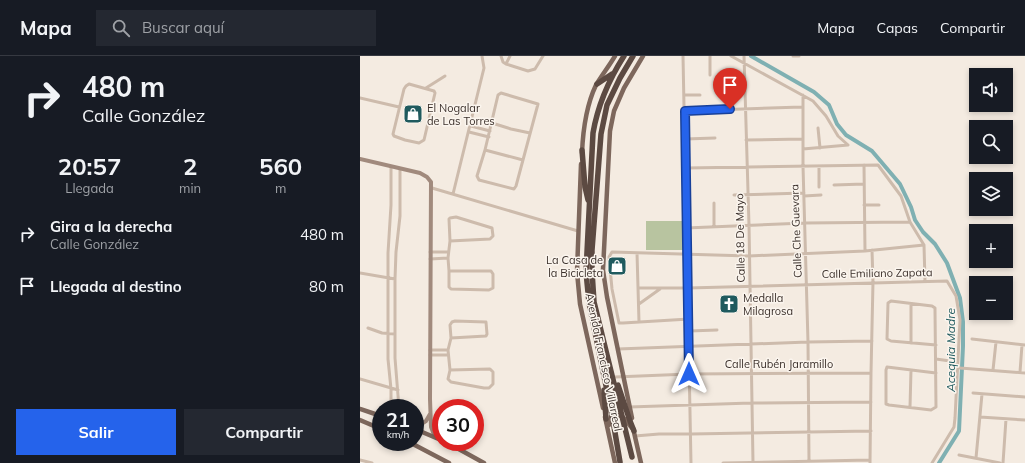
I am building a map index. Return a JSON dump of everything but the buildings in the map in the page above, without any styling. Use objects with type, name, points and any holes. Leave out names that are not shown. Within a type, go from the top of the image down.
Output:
[{"type":"highway","name":"Avenida Francisco Villarreal","points":[[618,462],[612,415],[589,303],[586,272],[593,133],[596,116],[605,90],[624,56]]},
{"type":"highway","name":"Avenida Francisco Villarreal","points":[[632,457],[594,302],[592,250],[601,134],[608,106],[620,78],[633,56]]},
{"type":"highway","points":[[597,84],[613,74]]},
{"type":"highway","points":[[582,150],[585,187],[589,204]]},
{"type":"highway","points":[[605,347],[635,434]]},
{"type":"highway","points":[[600,358],[606,419]]},
{"type":"main road","name":"Avenida Francisco Villarreal","points":[[615,56],[597,84],[589,103],[582,131],[577,272],[580,304],[609,433],[618,462]]},
{"type":"main road","name":"Avenida Francisco Villarreal","points":[[641,463],[607,298],[603,270],[610,131],[614,112],[624,88],[643,56]]},
{"type":"main road","points":[[360,409],[372,413]]},
{"type":"main road","points":[[609,433],[609,422],[612,415],[618,414],[635,434]]},
{"type":"main road","points":[[360,420],[372,425]]},
{"type":"main road","points":[[424,450],[447,463]]},
{"type":"main road","points":[[462,451],[484,463]]},
{"type":"street","points":[[453,194],[483,72],[482,56]]},
{"type":"street","points":[[502,56],[503,62],[506,64],[528,71],[535,69],[543,56]]},
{"type":"street","points":[[506,64],[510,56]]},
{"type":"street","points":[[683,56],[691,463]]},
{"type":"street","points":[[710,56],[710,75]]},
{"type":"street","points":[[731,56],[814,101],[826,116],[838,136],[848,145],[803,149]]},
{"type":"street","name":"Calle 18 De Mayo","points":[[744,56],[749,225],[753,462]]},
{"type":"street","points":[[792,56],[799,56]]},
{"type":"street","points":[[426,88],[445,76]]},
{"type":"street","points":[[407,84],[426,88],[434,90],[435,93],[424,140],[422,142],[414,142],[394,136],[393,131],[399,107],[407,84]]},
{"type":"street","points":[[502,93],[538,104],[515,188],[511,189],[478,178],[477,176],[492,123],[498,95],[502,93]]},
{"type":"street","points":[[684,95],[700,95]]},
{"type":"street","name":"Calle Che Guevara","points":[[803,95],[802,139],[807,284],[809,461]]},
{"type":"street","points":[[360,98],[399,107]]},
{"type":"street","points":[[685,111],[802,106]]},
{"type":"street","points":[[492,123],[511,129],[530,132]]},
{"type":"street","points":[[470,126],[490,131]]},
{"type":"street","points":[[818,128],[820,148]]},
{"type":"street","points":[[469,132],[489,137]]},
{"type":"street","points":[[685,139],[715,138]]},
{"type":"street","points":[[746,140],[802,139]]},
{"type":"street","points":[[485,150],[523,160]]},
{"type":"street","points":[[360,159],[420,174],[427,177],[431,182],[430,414],[432,430]]},
{"type":"street","points":[[864,165],[865,251]]},
{"type":"street","points":[[686,168],[878,165],[901,196],[910,222],[924,245],[925,281]]},
{"type":"street","points":[[819,166],[819,188]]},
{"type":"street","points":[[391,399],[388,359],[388,253],[392,206],[392,167]]},
{"type":"street","points":[[398,399],[395,358],[395,280],[400,206],[400,169]]},
{"type":"street","points":[[834,185],[864,184]]},
{"type":"street","points":[[432,188],[578,231]]},
{"type":"street","points":[[734,195],[821,195]]},
{"type":"street","points":[[714,203],[714,226]]},
{"type":"street","points":[[864,205],[879,204]]},
{"type":"street","points":[[392,206],[400,206]]},
{"type":"street","points":[[449,271],[491,271],[493,274],[493,288],[489,290],[451,289],[449,286],[448,252],[450,241],[449,219],[452,217],[489,226],[493,230],[493,236],[490,239],[450,241]]},
{"type":"street","points":[[686,228],[805,223],[910,222]]},
{"type":"street","points":[[689,319],[621,323],[618,321],[609,257],[612,252],[749,256],[865,251],[924,245]]},
{"type":"street","points":[[723,463],[870,461],[870,372],[873,282],[872,250]]},
{"type":"street","points":[[430,252],[448,252]]},
{"type":"street","points":[[636,253],[640,322]]},
{"type":"street","points":[[430,259],[448,258]]},
{"type":"street","points":[[360,273],[395,280]]},
{"type":"street","name":"Calle Emiliano Zapata","points":[[638,288],[750,287],[807,284],[947,281],[956,296],[960,320],[961,368]]},
{"type":"street","points":[[639,304],[660,288]]},
{"type":"street","points":[[936,345],[890,341],[887,338],[888,303],[891,302],[932,306],[935,308],[936,345],[936,359],[936,373],[936,407],[931,410],[889,405],[885,402],[886,370],[888,367],[936,373]]},
{"type":"street","points":[[910,304],[911,343]]},
{"type":"street","points":[[450,370],[490,369],[493,372],[492,384],[489,388],[484,388],[451,382],[448,379],[450,370],[448,350],[451,338],[450,325],[452,322],[485,321],[487,323],[488,334],[484,337],[451,338]]},
{"type":"street","points":[[368,328],[395,334]]},
{"type":"street","points":[[689,331],[717,330]]},
{"type":"street","points":[[972,339],[1024,345],[1020,372]]},
{"type":"street","points":[[618,349],[872,341]]},
{"type":"street","points":[[993,370],[996,342]]},
{"type":"street","points":[[430,353],[448,350]]},
{"type":"street","points":[[430,353],[448,355]]},
{"type":"street","points":[[936,359],[950,362],[961,368],[1025,373]]},
{"type":"street","points":[[932,463],[955,424],[961,368]]},
{"type":"street","points":[[910,407],[911,370]]},
{"type":"street","name":"Calle Rubén Jaramillo","points":[[615,377],[689,374],[808,374],[870,372]]},
{"type":"street","points":[[360,379],[398,390]]},
{"type":"street","points":[[973,393],[1025,397]]},
{"type":"street","points":[[976,458],[982,394]]},
{"type":"street","points":[[629,407],[751,403],[870,402]]},
{"type":"street","points":[[424,422],[430,414]]},
{"type":"street","points":[[980,417],[1025,420]]},
{"type":"street","points":[[959,454],[1001,463],[1006,418]]},
{"type":"street","points":[[635,434],[871,431]]},
{"type":"street","points":[[360,460],[372,463]]},
{"type":"green space","points":[[646,221],[683,221],[683,250],[646,250]]},
{"type":"waterway","name":"Acequia Madre","points":[[751,56],[814,92],[829,105],[837,124],[846,135],[872,151],[900,184],[911,207],[915,220],[923,232],[935,244],[947,263],[960,298],[963,322],[963,346],[959,431],[939,463]]},
{"type":"place","name":"El Nogalar de Las Torres","points":[[413,114]]},
{"type":"place","name":"La Casa de la Bicicleta","points":[[617,266]]},
{"type":"place","name":"Medalla Milagrosa","points":[[729,304]]},
{"type":"route","points":[[689,374],[685,111],[730,109]]}]
